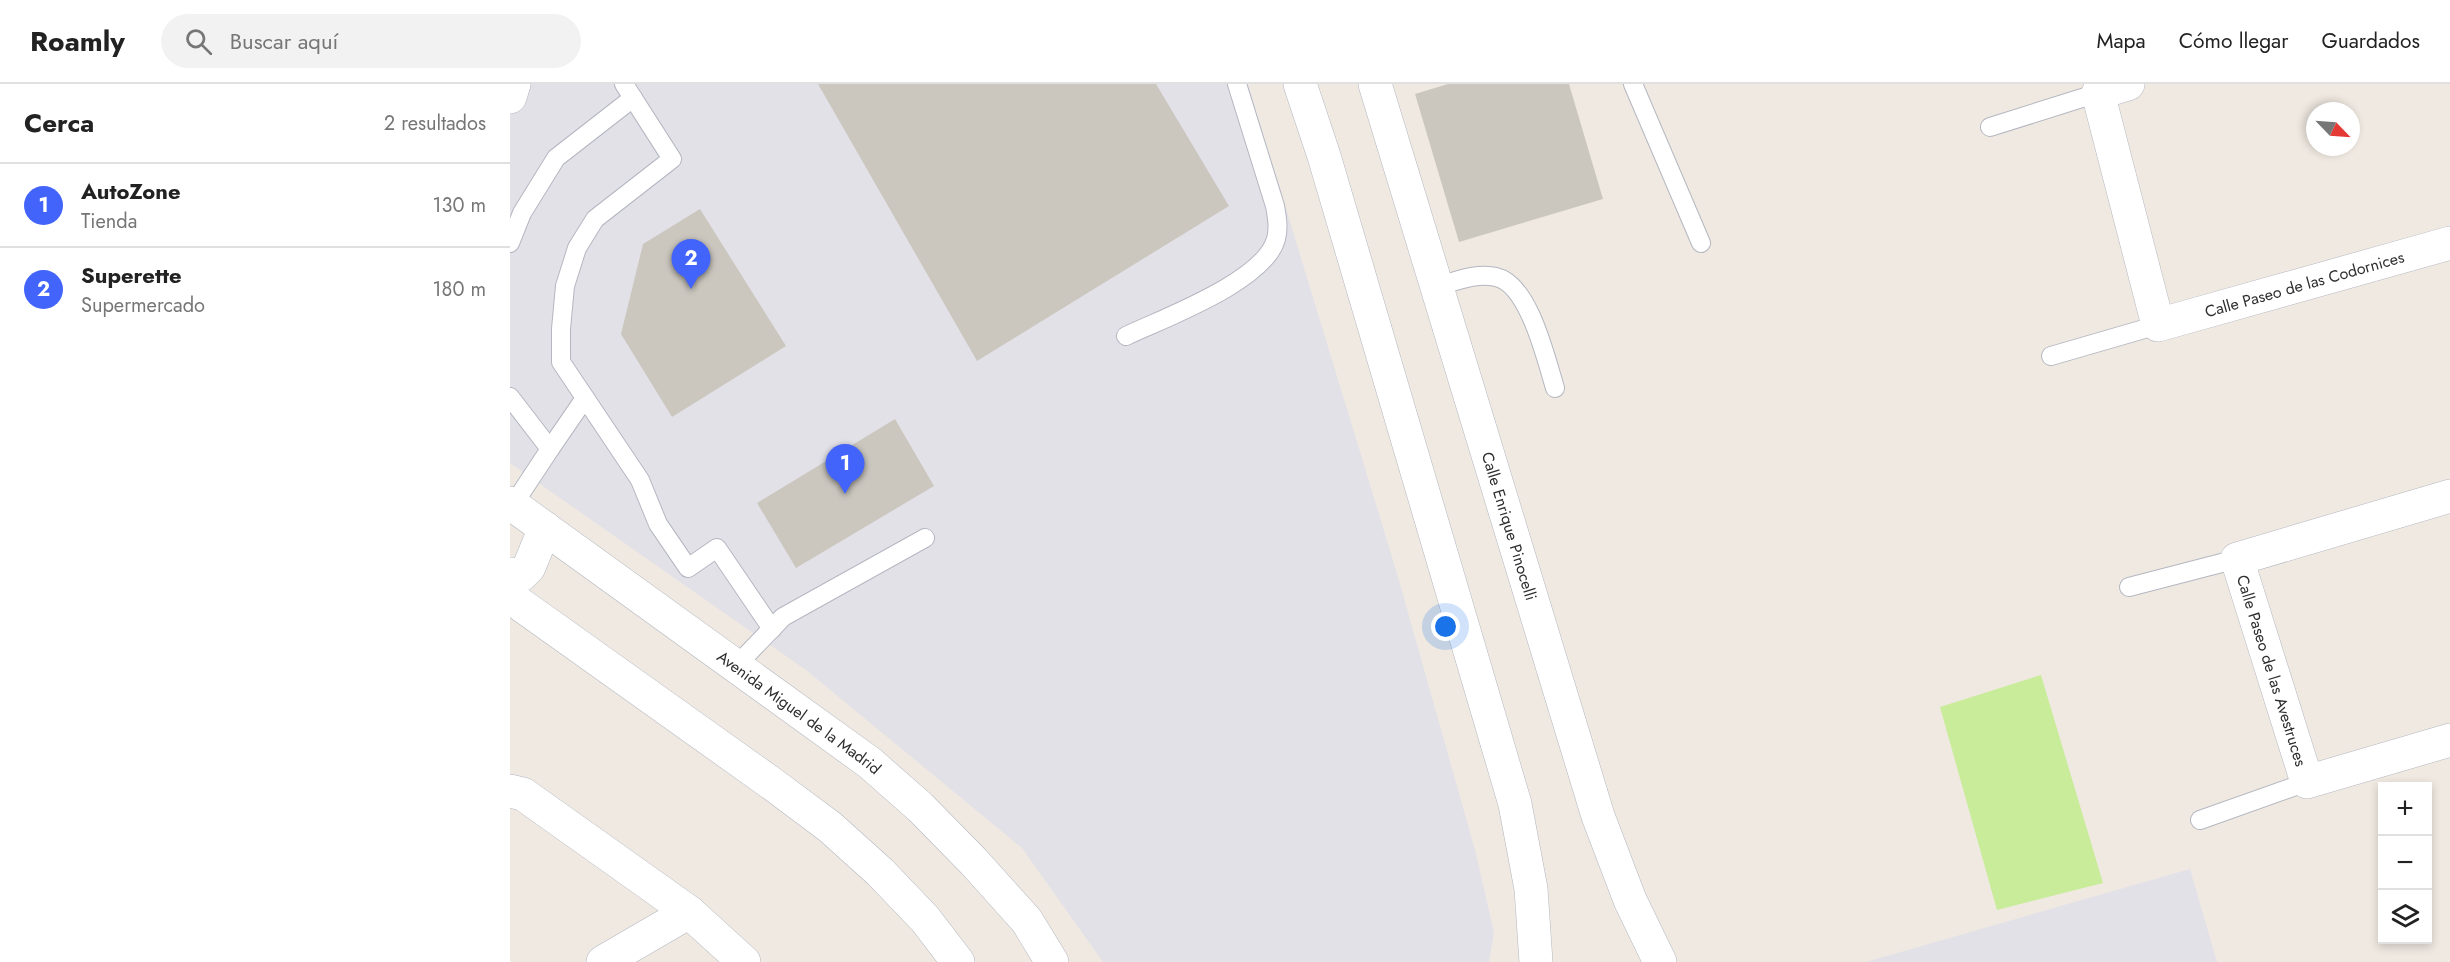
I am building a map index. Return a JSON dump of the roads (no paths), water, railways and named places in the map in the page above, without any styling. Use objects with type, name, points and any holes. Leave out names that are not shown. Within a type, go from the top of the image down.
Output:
[{"type":"main road","points":[[510,97],[514,84]]},
{"type":"main road","points":[[1300,84],[1327,167],[1515,804],[1531,889],[1536,962]]},
{"type":"main road","name":"Calle Enrique Pinocelli","points":[[1375,84],[1598,816],[1630,900],[1660,962]]},
{"type":"main road","points":[[2113,88],[2158,325]]},
{"type":"main road","name":"Calle Paseo de las Codornices","points":[[2158,325],[2450,243]]},
{"type":"main road","name":"Calle Paseo de las Avestruces","points":[[2450,496],[2237,559],[2307,782],[2450,740]]},
{"type":"main road","name":"Avenida Miguel de la Madrid","points":[[511,504],[870,763],[920,807],[974,862],[1027,921],[1052,962]]},
{"type":"main road","points":[[510,574],[521,574],[529,567],[545,528]]},
{"type":"main road","points":[[510,597],[830,827],[887,880],[924,919],[958,962]]},
{"type":"main road","points":[[510,791],[523,794],[689,912],[744,962]]},
{"type":"main road","points":[[603,962],[689,912]]},
{"type":"lane","points":[[1126,336],[1236,282],[1256,269],[1267,257],[1275,240],[1278,224],[1275,206],[1237,84]]},
{"type":"lane","points":[[1633,84],[1701,243]]},
{"type":"lane","points":[[1990,127],[2113,88]]},
{"type":"lane","points":[[510,243],[522,213],[556,158],[629,91],[672,159],[595,219],[577,248],[565,286],[561,362],[640,480],[658,524],[688,568],[717,548],[771,629]]},
{"type":"lane","points":[[1436,287],[1479,276],[1494,276],[1507,280],[1528,310],[1555,388]]},
{"type":"lane","name":"Calle Paseo de las Codornices","points":[[2051,356],[2158,325]]},
{"type":"lane","points":[[510,397],[550,449]]},
{"type":"lane","points":[[511,504],[585,398]]},
{"type":"lane","points":[[736,666],[783,617],[925,538]]},
{"type":"lane","name":"Calle Paseo de las Avestruces","points":[[2129,587],[2237,559]]},
{"type":"lane","name":"Calle Paseo de las Avestruces","points":[[2200,820],[2307,782]]},
{"type":"place","name":"Superette","points":[[691,289]]},
{"type":"place","name":"AutoZone","points":[[845,494]]}]
